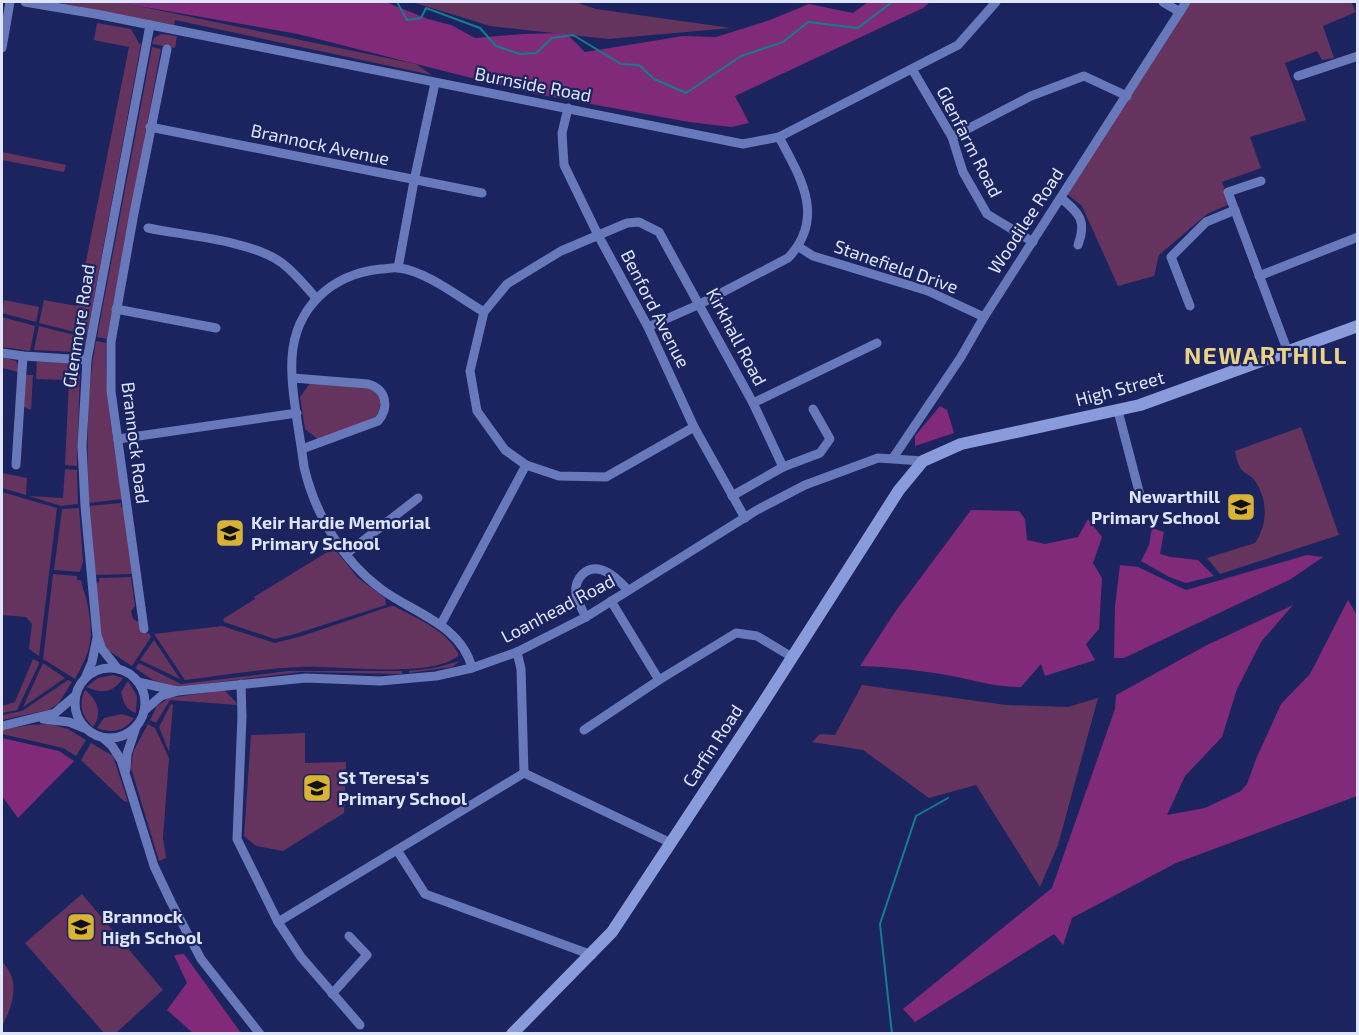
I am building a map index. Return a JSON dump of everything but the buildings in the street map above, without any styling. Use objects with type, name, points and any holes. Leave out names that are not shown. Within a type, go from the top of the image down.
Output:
[{"type":"main road","name":"High Street","points":[[923,461],[961,444],[1118,411],[1358,326]]},
{"type":"main road","name":"Carfin Road","points":[[512,1034],[592,955],[612,932],[899,490],[923,461]]},
{"type":"street","points":[[2,48],[10,2]]},
{"type":"street","name":"Burnside Road","points":[[25,2],[743,144],[779,137],[958,45],[996,2]]},
{"type":"street","points":[[1163,2],[1180,12]]},
{"type":"street","name":"Woodilee Road","points":[[893,458],[961,357],[984,317],[1186,2]]},
{"type":"street","name":"Glenmore Road","points":[[118,669],[102,649],[97,635],[82,446],[87,360],[150,26]]},
{"type":"street","name":"Brannock Road","points":[[144,630],[118,439],[110,369],[111,342],[150,127],[167,49]]},
{"type":"street","points":[[1298,76],[1358,56]]},
{"type":"street","name":"Glenfarm Road","points":[[912,69],[952,137],[963,172],[987,214],[1033,242]]},
{"type":"street","points":[[952,137],[1031,96],[1083,76],[1127,96]]},
{"type":"street","points":[[398,268],[435,83]]},
{"type":"street","name":"Benford Avenue","points":[[568,108],[562,134],[564,165],[598,235],[648,327],[694,427],[745,518]]},
{"type":"street","name":"Brannock Avenue","points":[[150,127],[482,193]]},
{"type":"street","points":[[648,327],[700,304],[788,258],[799,247],[809,212],[800,177],[779,137]]},
{"type":"street","points":[[1261,181],[1228,192],[1288,352]]},
{"type":"street","points":[[1061,198],[1077,211],[1083,230],[1078,245]]},
{"type":"street","points":[[1190,306],[1171,257],[1206,222],[1235,210]]},
{"type":"street","name":"Kirkhall Road","points":[[484,312],[507,284],[561,251],[627,223],[639,222],[659,232],[753,403],[783,467]]},
{"type":"street","points":[[148,228],[244,247],[262,253],[281,262],[316,297]]},
{"type":"street","points":[[1259,276],[1358,237]]},
{"type":"street","name":"Stanefield Drive","points":[[799,247],[813,256],[928,291],[984,317]]},
{"type":"street","points":[[472,668],[470,658],[458,640],[441,624],[381,589],[346,554],[330,532],[308,484],[297,413],[292,357],[299,324],[316,297],[335,283],[362,271],[398,268],[422,275],[484,312],[470,371],[477,411],[505,450],[526,465],[559,476],[606,477],[694,427]]},
{"type":"street","points":[[116,309],[216,328]]},
{"type":"street","points":[[753,403],[877,343]]},
{"type":"street","points":[[2,353],[87,360]]},
{"type":"street","points":[[16,465],[23,356]]},
{"type":"street","points":[[293,378],[369,384],[379,389],[386,402],[385,411],[378,421],[302,449]]},
{"type":"street","points":[[732,496],[783,467],[820,453],[830,439],[813,410]]},
{"type":"street","points":[[1118,411],[1141,499]]},
{"type":"street","points":[[118,439],[297,413]]},
{"type":"street","name":"Loanhead Road","points":[[144,711],[161,696],[178,691],[306,678],[380,681],[436,676],[472,668],[517,652],[586,617],[780,496],[805,484],[878,458],[923,461]]},
{"type":"street","points":[[441,624],[526,465]]},
{"type":"street","points":[[346,554],[418,498]]},
{"type":"street","points":[[586,617],[576,594],[577,583],[582,574],[592,568],[600,569],[628,590]]},
{"type":"street","points":[[611,601],[659,680]]},
{"type":"street","points":[[584,730],[659,680],[736,633],[757,636],[792,657]]},
{"type":"street","name":"Glenmore Road","points":[[86,677],[92,662],[97,635]]},
{"type":"street","points":[[517,652],[521,669],[524,773]]},
{"type":"street","points":[[84,728],[78,718],[75,696],[86,677],[106,668],[118,669],[130,674],[144,693],[144,711],[127,754],[126,774]]},
{"type":"street","name":"Loanhead Road","points":[[138,682],[178,691]]},
{"type":"street","points":[[241,684],[242,716],[237,839],[278,922],[301,957],[360,1025]]},
{"type":"street","points":[[2,726],[55,713],[75,696]]},
{"type":"street","points":[[36,718],[69,722],[103,738],[127,735],[136,727]]},
{"type":"street","points":[[103,738],[116,751],[126,774],[154,866],[201,959],[260,1034]]},
{"type":"street","points":[[524,773],[671,843]]},
{"type":"street","points":[[278,922],[524,773]]},
{"type":"street","points":[[397,850],[424,894],[592,955]]},
{"type":"street","points":[[332,994],[367,955],[350,936]]},
{"type":"shaded area","points":[[56,2],[119,2],[416,64],[432,75],[175,20],[174,25]]},
{"type":"shaded area","points":[[116,2],[386,2],[428,19],[451,25],[475,38],[566,33],[585,52],[683,36],[716,37],[770,20],[809,4],[853,13],[868,2],[930,2],[923,8],[735,96],[749,123],[731,127],[689,122],[531,93],[298,34]]},
{"type":"shaded area","points":[[412,2],[575,2],[596,9],[731,28],[608,39],[490,26]]},
{"type":"shaded area","points":[[1190,2],[1351,2],[1356,12],[1323,26],[1334,58],[1322,60],[1317,51],[1285,63],[1306,120],[1250,137],[1261,168],[1222,182],[1230,204],[1207,214],[1159,255],[1154,276],[1118,286],[1082,206],[1067,194]]},
{"type":"shaded area","points":[[97,23],[131,29],[141,44],[87,335],[39,323],[44,300],[77,306],[129,47],[94,40]]},
{"type":"shaded area","points":[[161,34],[177,36],[175,48],[152,44],[154,38]]},
{"type":"shaded area","points":[[152,47],[161,49],[107,339],[97,337]]},
{"type":"shaded area","points":[[2,152],[66,165],[64,172],[2,160]]},
{"type":"shaded area","points":[[4,300],[39,307],[36,322],[2,313]]},
{"type":"shaded area","points":[[2,317],[35,326],[30,351],[2,347]]},
{"type":"shaded area","points":[[39,326],[86,338],[85,344],[75,352],[34,350]]},
{"type":"shaded area","points":[[96,341],[106,343],[108,402],[122,499],[89,503],[89,401]]},
{"type":"shaded area","points":[[2,357],[16,361],[19,372],[2,368]]},
{"type":"shaded area","points":[[37,361],[69,363],[80,370],[77,466],[65,465],[69,380],[36,379]]},
{"type":"shaded area","points":[[26,375],[33,375],[31,410],[24,407]]},
{"type":"shaded area","points":[[310,383],[369,388],[379,398],[379,411],[373,419],[319,440],[305,429],[300,397]]},
{"type":"shaded area","points":[[940,406],[947,410],[954,433],[915,446],[915,436]]},
{"type":"shaded area","points":[[1301,427],[1339,535],[1220,574],[1207,558],[1255,543],[1262,528],[1265,512],[1259,488],[1254,479],[1241,469],[1235,451]]},
{"type":"shaded area","points":[[65,469],[77,470],[78,504],[61,506],[29,496],[63,498]]},
{"type":"shaded area","points":[[2,473],[27,478],[26,495],[2,488]]},
{"type":"shaded area","points":[[2,492],[57,508],[39,656],[29,649],[32,624],[26,617],[2,615]]},
{"type":"shaded area","points":[[121,503],[121,507],[124,507],[133,573],[95,575],[89,506]]},
{"type":"shaded area","points":[[79,508],[83,561],[80,572],[54,570],[62,509]]},
{"type":"shaded area","points":[[971,510],[1019,511],[1025,519],[1027,540],[1045,544],[1078,537],[1088,519],[1102,537],[1093,563],[1102,578],[1099,629],[1086,644],[1095,660],[1045,676],[1041,664],[1021,687],[991,684],[923,671],[860,666],[895,612]]},
{"type":"shaded area","points":[[1152,528],[1164,532],[1160,554],[1198,560],[1214,576],[1186,583],[1169,577],[1141,561],[1149,545]]},
{"type":"shaded area","points":[[334,548],[357,577],[385,598],[386,605],[275,639],[224,622],[223,619],[255,599],[254,597]]},
{"type":"shaded area","points":[[1307,555],[1323,557],[1291,579],[1124,658],[1114,658],[1115,606],[1120,565],[1138,567],[1186,590]]},
{"type":"shaded area","points":[[53,574],[77,576],[77,580],[81,580],[86,599],[90,642],[75,679],[43,659]]},
{"type":"shaded area","points":[[131,577],[135,606],[131,611],[133,619],[140,623],[142,634],[149,633],[151,637],[132,666],[109,651],[102,640],[95,583],[99,582],[99,578]]},
{"type":"shaded area","points":[[1348,600],[1358,617],[1357,796],[1176,863],[1072,918],[1063,945],[1054,934],[915,1022],[903,1009],[1052,888],[1115,709],[1116,695],[1207,645],[1293,605],[1261,642],[1237,689],[1222,737],[1185,776],[1167,815],[1205,808],[1241,791],[1247,784],[1281,704],[1310,674]]},
{"type":"shaded area","points":[[391,606],[438,631],[446,637],[458,656],[445,663],[405,669],[299,667],[185,680],[154,634],[222,626],[275,643]]},
{"type":"shaded area","points":[[154,640],[180,679],[140,660]]},
{"type":"shaded area","points":[[33,659],[39,664],[17,710],[2,713],[2,706],[15,702]]},
{"type":"shaded area","points":[[460,661],[452,667],[409,673],[409,671],[434,668]]},
{"type":"shaded area","points":[[43,663],[65,678],[23,707]]},
{"type":"shaded area","points":[[139,663],[181,684],[288,671],[402,671],[402,674],[301,672],[178,687],[153,680],[135,668]]},
{"type":"shaded area","points":[[113,675],[123,678],[115,687],[107,691],[97,691],[86,687],[98,678]]},
{"type":"shaded area","points":[[68,680],[72,682],[58,704],[48,710],[2,720],[2,715],[22,711]]},
{"type":"shaded area","points":[[128,681],[137,696],[136,713],[129,710],[121,692]]},
{"type":"shaded area","points":[[862,685],[1006,705],[1068,707],[1098,698],[1058,845],[1040,887],[976,785],[929,798],[863,750],[812,742],[820,734],[835,735]]},
{"type":"shaded area","points":[[85,690],[93,698],[97,707],[98,717],[93,727],[82,710]]},
{"type":"shaded area","points":[[224,690],[237,705],[170,700],[156,723],[150,720],[157,706],[169,698]]},
{"type":"shaded area","points":[[171,704],[173,705],[169,752],[159,727]]},
{"type":"shaded area","points":[[122,714],[134,718],[126,726],[117,730],[107,731],[97,728],[104,718]]},
{"type":"shaded area","points":[[50,724],[68,729],[86,740],[76,756],[63,748],[2,734],[2,730]]},
{"type":"shaded area","points":[[148,724],[155,728],[169,758],[163,838],[166,858],[159,861],[131,768],[133,752]]},
{"type":"shaded area","points":[[305,733],[305,763],[346,762],[344,813],[283,851],[256,846],[244,836],[251,735]]},
{"type":"shaded area","points":[[2,738],[59,751],[74,761],[18,818],[2,796]]},
{"type":"shaded area","points":[[91,743],[113,756],[128,802],[124,801],[81,760]]},
{"type":"shaded area","points":[[82,894],[163,990],[116,1033],[104,1033],[25,943]]},
{"type":"shaded area","points":[[184,954],[241,1033],[193,1033],[167,1010],[187,983],[174,955]]},
{"type":"shaded area","points":[[2,962],[12,977],[13,993],[12,1002],[2,1026]]},
{"type":"waterway","points":[[397,2],[407,20],[421,18],[426,8],[480,28],[496,46],[520,54],[536,53],[552,38],[573,35],[621,64],[639,65],[654,79],[686,93],[741,56],[783,42],[808,22],[858,28],[892,2]]},
{"type":"waterway","points":[[892,1034],[880,924],[916,816],[948,798]]},
{"type":"place","name":"Newarthill Primary School","points":[[1241,507]]},
{"type":"place","name":"Keir Hardie Memorial Primary School","points":[[230,533]]},
{"type":"place","name":"St Teresa's Primary School","points":[[317,788]]},
{"type":"place","name":"Brannock High School","points":[[81,927]]},
{"type":"district","name":"NEWARTHILL","points":[[1266,356]]}]
